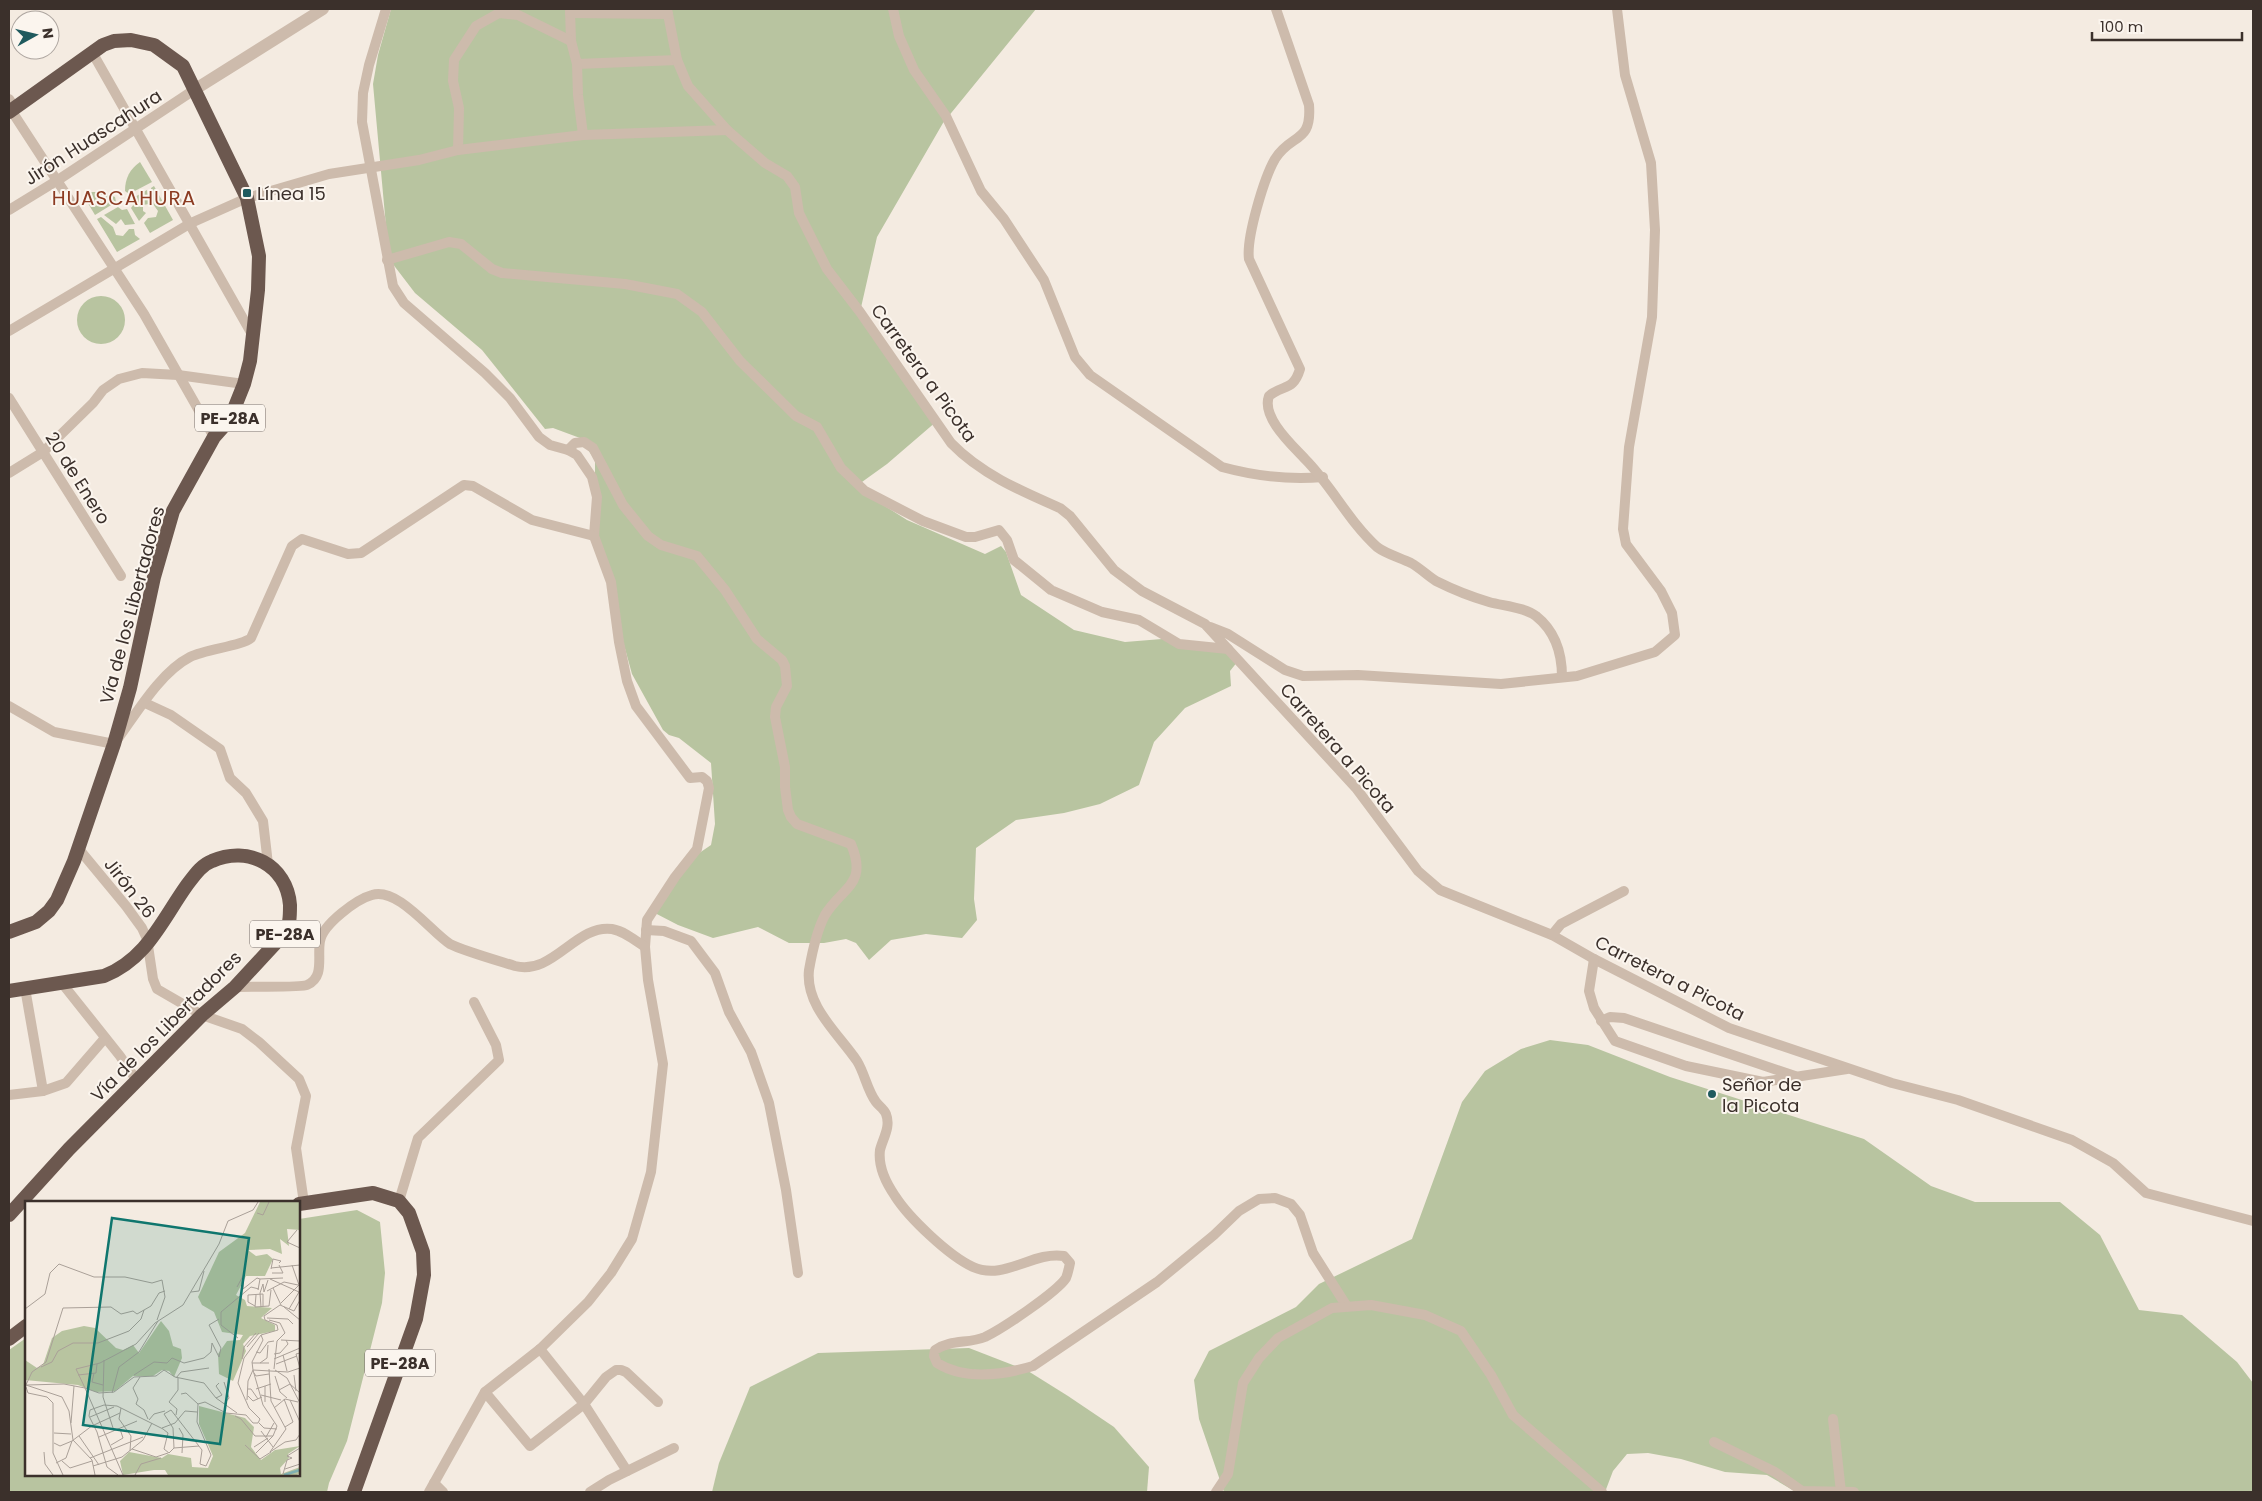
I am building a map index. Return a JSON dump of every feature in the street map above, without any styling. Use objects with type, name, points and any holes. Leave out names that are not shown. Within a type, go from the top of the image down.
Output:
[{"type":"highway","name":"Vía de los Libertadores","points":[[9,932],[36,922],[49,912],[57,900],[78,848],[114,744],[130,688],[154,577],[173,511],[214,437],[230,418],[244,384],[253,336],[259,256],[247,198],[183,66],[154,45],[131,40],[114,41],[92,52],[11,107]]},
{"type":"highway","points":[[9,991],[104,976],[117,971],[148,946],[196,873],[211,861],[241,855],[250,856],[268,864]]},
{"type":"highway","name":"Vía de los Libertadores","points":[[9,1215],[69,1150],[202,1015],[235,987],[288,929],[290,911],[287,892],[277,872],[268,864]]},
{"type":"highway","points":[[301,1203],[374,1193],[399,1201]]},
{"type":"highway","name":"PE-28A","points":[[354,1492],[416,1318],[424,1275],[423,1252],[417,1230],[409,1213],[399,1201]]},
{"type":"highway","points":[[9,1339],[25,1327]]},
{"type":"street","points":[[194,90],[323,9]]},
{"type":"street","points":[[386,9],[369,65],[363,93],[362,122],[393,286],[404,303],[485,373],[510,398],[539,437],[550,445],[568,450],[577,455],[592,477],[597,497],[594,536],[611,582],[619,642],[627,681],[636,706],[680,767],[690,778],[702,777],[707,781],[709,788],[697,849],[647,920],[645,947],[648,980],[663,1064],[651,1172],[632,1239],[588,1302],[540,1349],[485,1392],[429,1492]]},
{"type":"street","points":[[893,9],[899,36],[914,70],[946,116],[981,191],[1004,219],[1044,280],[1075,358],[1090,375],[1222,467],[1244,473],[1298,479],[1323,477]]},
{"type":"street","points":[[1276,9],[1309,105],[1310,120],[1307,131],[1275,159],[1247,247],[1249,259],[1300,369],[1297,379],[1291,386],[1269,396],[1268,408],[1283,436],[1323,477],[1353,520],[1378,547],[1413,564],[1435,580],[1454,589],[1486,601],[1534,615],[1550,630],[1557,644],[1562,677]]},
{"type":"street","points":[[1205,624],[1228,634],[1285,670],[1303,676],[1358,675],[1501,684],[1577,676],[1655,652],[1675,635],[1672,613],[1661,591],[1626,544],[1623,529],[1629,447],[1652,317],[1654,230],[1651,164],[1625,75],[1617,9]]},
{"type":"street","points":[[583,135],[578,95],[578,64],[571,41],[570,11],[668,11]]},
{"type":"street","name":"Carretera a Picota","points":[[668,11],[677,60],[688,86],[727,130],[766,163],[787,176],[795,187],[799,213],[827,269],[860,312],[958,450],[989,474],[1060,508],[1070,516],[1114,570],[1142,591],[1205,624],[1356,788],[1418,871],[1440,890],[1552,935],[1594,959],[1729,1028],[1849,1068],[1958,1100],[2072,1140],[2113,1163],[2146,1193],[2253,1222]]},
{"type":"street","points":[[458,150],[459,108],[453,81],[454,60],[476,26],[499,13],[518,15],[571,41]]},
{"type":"street","points":[[92,52],[191,223],[253,336]]},
{"type":"street","points":[[578,64],[677,60]]},
{"type":"street","name":"Jirón Huascahura","points":[[9,210],[194,90]]},
{"type":"street","points":[[11,107],[114,267],[214,437]]},
{"type":"street","points":[[9,331],[191,223],[247,198],[329,174],[372,169],[458,150],[583,135],[727,130]]},
{"type":"street","points":[[387,260],[449,242],[456,242],[492,269],[502,273],[625,284],[677,294],[702,312],[740,361],[796,416],[817,427],[841,468],[865,491],[923,521],[966,537],[975,537],[999,530],[1007,540],[1014,560],[1051,590],[1102,612],[1139,620],[1180,644],[1228,650]]},
{"type":"street","points":[[9,473],[43,452],[93,403],[103,390],[120,379],[142,373],[178,375],[244,384]]},
{"type":"street","name":"20 de Enero","points":[[9,399],[121,576]]},
{"type":"street","points":[[568,450],[575,443],[584,442],[593,448],[623,505],[648,536],[661,545],[697,556],[725,590],[757,639],[782,660],[785,666],[786,686],[776,707],[774,717],[785,767],[785,787],[791,817],[797,824],[851,844],[856,857],[857,873],[850,888],[836,900],[824,917],[810,968],[811,993],[821,1014],[857,1062],[875,1101],[886,1115],[886,1134],[880,1151],[881,1168],[895,1197],[947,1251],[974,1267],[1001,1271],[1054,1254],[1064,1256],[1070,1263],[1065,1279],[1052,1292],[986,1336],[971,1342],[958,1342],[942,1346],[935,1350],[934,1356],[937,1363],[959,1372],[987,1375],[1012,1372],[1033,1366],[1157,1282],[1214,1235],[1239,1211],[1259,1199],[1275,1198],[1291,1204],[1300,1215],[1313,1253],[1346,1305]]},
{"type":"street","points":[[9,706],[54,732],[114,744],[167,673],[188,658],[208,649],[247,642],[251,638],[292,546],[302,539],[348,554],[356,554],[457,488],[469,485],[516,509],[532,520],[594,536]]},
{"type":"street","points":[[145,703],[171,715],[220,749],[230,778],[246,794],[263,821],[268,864]]},
{"type":"street","name":"Jirón 26","points":[[78,848],[142,928],[148,946],[153,979],[157,989],[202,1015],[242,1029],[299,1078],[306,1096],[296,1148],[301,1203]]},
{"type":"street","points":[[1552,935],[1561,924],[1624,891]]},
{"type":"street","points":[[235,987],[306,985],[317,977],[319,971],[320,940],[330,922],[370,896],[378,894],[384,894],[411,909],[451,944],[517,966],[534,965],[548,960],[582,938],[599,930],[612,929],[625,934],[645,947]]},
{"type":"street","points":[[646,930],[664,931],[691,942],[715,972],[729,1012],[751,1052],[769,1103],[786,1190],[798,1273]]},
{"type":"street","points":[[1594,959],[1589,991],[1602,1021],[1615,1041],[1686,1066],[1763,1082],[1849,1068]]},
{"type":"street","points":[[61,982],[137,1081]]},
{"type":"street","points":[[25,988],[44,1090]]},
{"type":"street","points":[[399,1201],[418,1138],[499,1060],[496,1045],[474,1002]]},
{"type":"street","points":[[1602,1021],[1610,1017],[1624,1018],[1796,1076]]},
{"type":"street","points":[[9,1095],[44,1090],[72,1079],[105,1038]]},
{"type":"street","points":[[1216,1492],[1228,1474],[1243,1383],[1250,1370],[1278,1338],[1332,1308],[1346,1305],[1370,1305],[1425,1315],[1461,1332],[1491,1375],[1513,1415],[1602,1492]]},
{"type":"street","points":[[540,1349],[584,1404],[627,1471]]},
{"type":"street","points":[[485,1392],[530,1446],[584,1404],[606,1376],[621,1370],[658,1402]]},
{"type":"street","points":[[1833,1420],[1840,1492]]},
{"type":"street","points":[[1714,1442],[1775,1472],[1802,1491],[1854,1492]]},
{"type":"street","points":[[590,1492],[674,1448]]},
{"type":"street","points":[[434,1482],[443,1492]]},
{"type":"green space","points":[[391,9],[1036,9],[943,123],[877,237],[860,312],[937,421],[887,464],[855,487],[907,520],[985,554],[1001,546],[1006,552],[1021,595],[1074,630],[1125,642],[1162,639],[1228,649],[1238,661],[1230,671],[1231,686],[1185,708],[1154,742],[1139,785],[1100,804],[1064,813],[1016,820],[976,848],[974,899],[977,920],[962,938],[926,934],[891,940],[869,960],[856,943],[846,939],[824,943],[789,943],[758,927],[713,938],[678,925],[651,911],[683,864],[711,845],[715,824],[711,763],[679,738],[669,735],[663,730],[632,674],[595,528],[595,460],[580,438],[553,428],[545,429],[482,350],[415,293],[389,259],[373,84],[378,55]]},
{"type":"green space","points":[[140,162],[152,182],[129,194],[125,191],[127,178],[133,168]]},
{"type":"green space","points":[[154,186],[173,220],[150,233],[144,223],[148,218],[156,217],[158,211],[153,204],[151,188]]},
{"type":"green space","points":[[147,190],[149,204],[143,205],[143,211],[146,213],[139,221],[131,208],[134,204],[133,198]]},
{"type":"green space","points":[[91,192],[103,192],[115,197],[116,202],[95,215],[83,195]]},
{"type":"green space","points":[[118,207],[122,210],[127,209],[135,224],[125,225],[121,219],[116,224],[104,215]]},
{"type":"green space","points":[[101,217],[113,227],[116,235],[123,236],[129,229],[134,229],[135,235],[140,239],[117,252],[97,219]]},
{"type":"green space","points":[[96,296],[106,296],[118,303],[125,315],[125,325],[118,337],[106,344],[96,344],[88,340],[81,333],[77,325],[77,315],[81,307],[88,300]]},
{"type":"green space","points":[[1550,1040],[1588,1045],[1670,1077],[1864,1139],[1931,1186],[1975,1202],[2060,1202],[2100,1235],[2139,1310],[2182,1315],[2237,1362],[2253,1383],[2253,1492],[1796,1492],[1767,1475],[1725,1472],[1681,1459],[1648,1453],[1627,1454],[1613,1471],[1605,1492],[1224,1492],[1199,1419],[1194,1380],[1209,1351],[1296,1307],[1319,1284],[1412,1239],[1462,1102],[1485,1071],[1521,1049]]},
{"type":"green space","points":[[357,1210],[380,1222],[385,1273],[382,1303],[347,1441],[327,1492],[9,1492],[9,1350],[25,1339],[25,1476],[300,1476],[300,1219]]},
{"type":"green space","points":[[969,1348],[1028,1371],[1114,1427],[1149,1467],[1147,1492],[712,1492],[719,1463],[750,1387],[818,1353]]},
{"type":"place","name":"Línea 15","points":[[247,193]]},
{"type":"place","name":"Señor de la Picota","points":[[1712,1094]]},
{"type":"district","name":"HUASCAHURA","points":[[124,198]]}]
